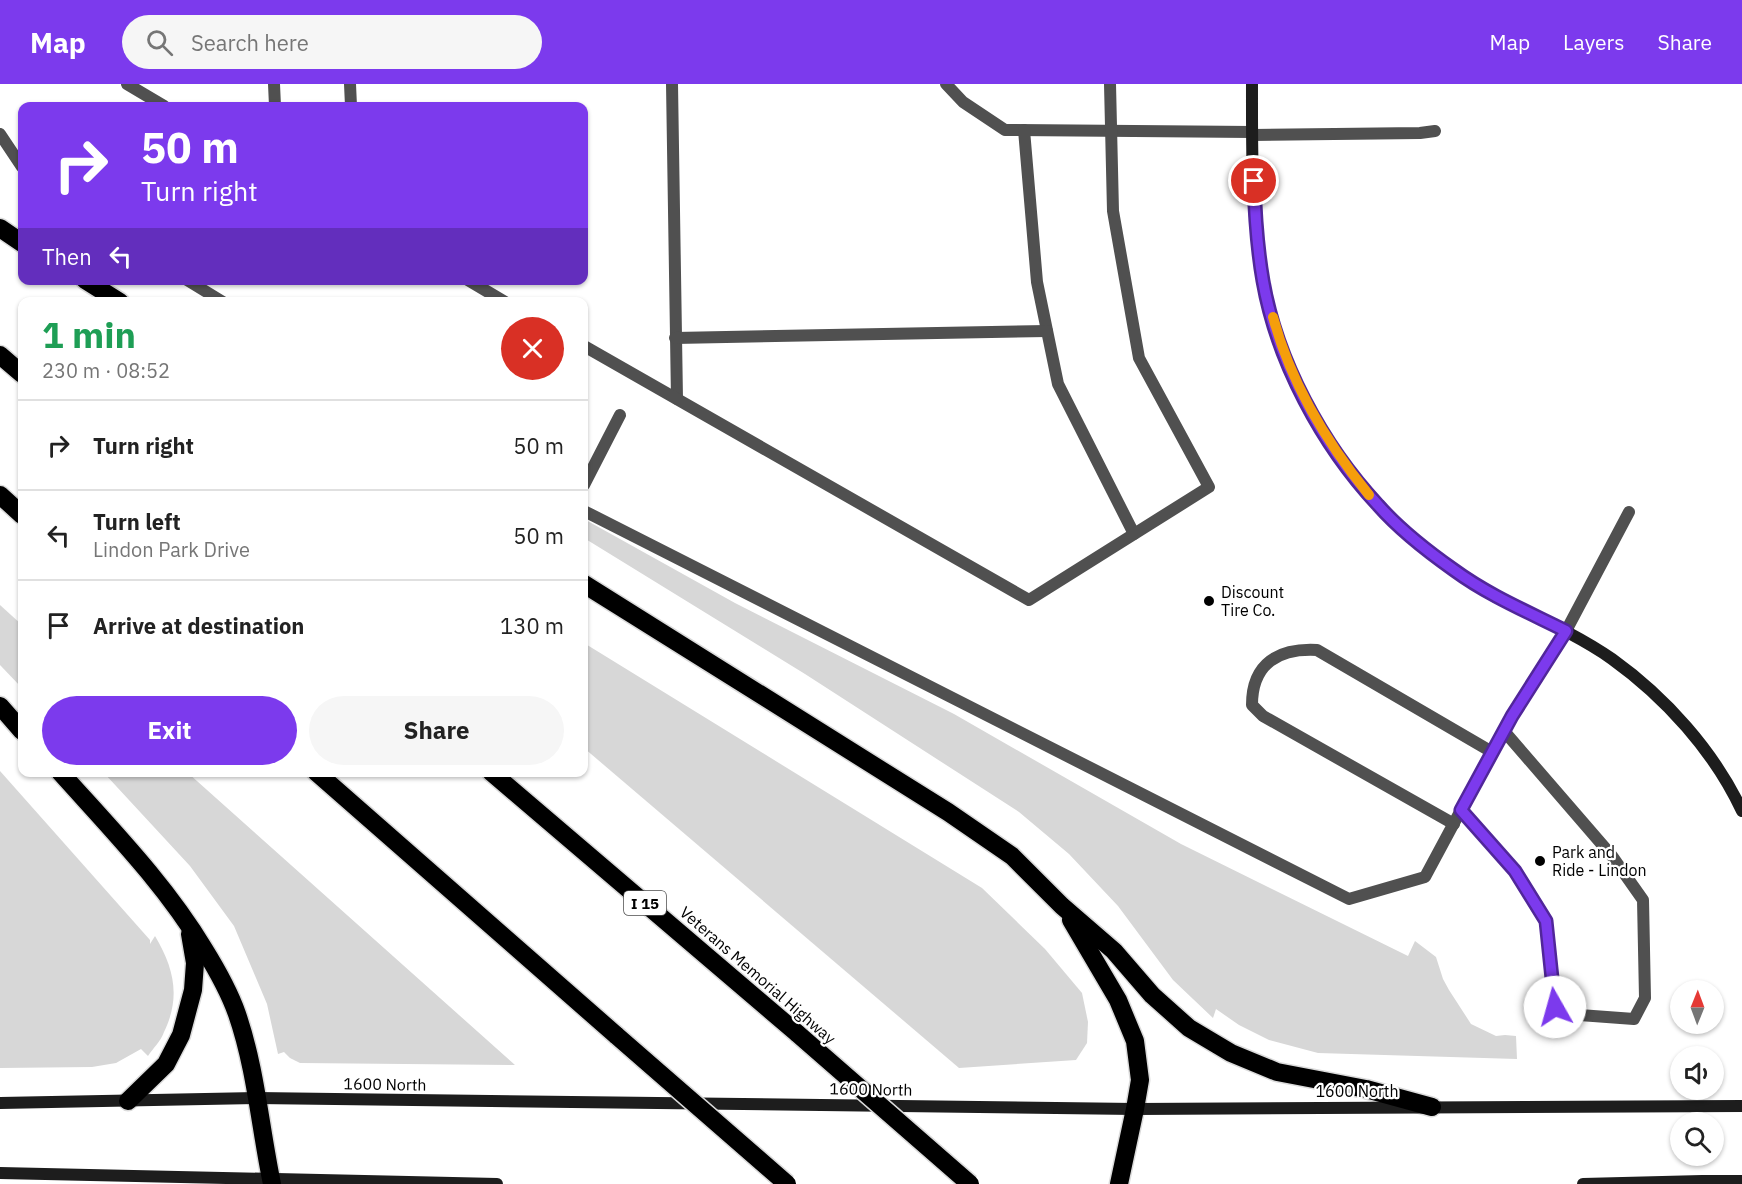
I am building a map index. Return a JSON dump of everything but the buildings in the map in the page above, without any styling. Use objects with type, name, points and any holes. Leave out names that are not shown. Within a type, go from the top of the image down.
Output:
[{"type":"highway","points":[[0,228],[18,240]]},
{"type":"highway","points":[[93,285],[112,297]]},
{"type":"highway","points":[[0,355],[18,371]]},
{"type":"highway","points":[[0,495],[18,511]]},
{"type":"highway","points":[[588,587],[948,812],[1012,856],[1062,906],[1114,951],[1152,995],[1189,1028],[1231,1053],[1277,1072],[1366,1089],[1432,1107]]},
{"type":"highway","points":[[0,706],[18,726]]},
{"type":"highway","points":[[64,777],[154,878],[189,924],[218,972],[237,1013],[249,1055],[271,1182]]},
{"type":"highway","points":[[322,777],[787,1184]]},
{"type":"highway","name":"Veterans Memorial Highway","points":[[497,777],[970,1184]]},
{"type":"highway","points":[[1062,906],[1118,1000],[1135,1041],[1140,1080],[1119,1184]]},
{"type":"highway","points":[[128,1101],[166,1064],[181,1035],[193,990],[195,963],[189,924]]},
{"type":"main road","points":[[1252,84],[1255,227],[1263,283],[1282,347],[1298,387],[1322,432],[1378,505],[1417,542],[1489,593],[1566,631],[1611,658],[1648,688],[1691,733],[1725,778],[1740,803]]},
{"type":"main road","name":"1600 North","points":[[0,1103],[257,1098],[1135,1109],[1742,1106]]},
{"type":"main road","points":[[0,1173],[271,1182],[497,1184]]},
{"type":"main road","points":[[1583,1184],[1742,1181]]},
{"type":"lane","points":[[127,84],[157,102]]},
{"type":"lane","points":[[274,84],[275,102]]},
{"type":"lane","points":[[350,84],[351,102]]},
{"type":"lane","points":[[672,84],[676,399]]},
{"type":"lane","points":[[946,84],[963,102],[1005,130],[1252,134],[1435,131]]},
{"type":"lane","points":[[588,348],[1029,600],[1209,487],[1140,358],[1113,211],[1110,84]]},
{"type":"lane","points":[[1024,130],[1037,282],[1058,384],[1134,534]]},
{"type":"lane","points":[[0,134],[18,160]]},
{"type":"lane","points":[[195,285],[215,297]]},
{"type":"lane","points":[[476,285],[497,297]]},
{"type":"lane","points":[[675,338],[1047,331]]},
{"type":"lane","points":[[588,477],[620,415]]},
{"type":"lane","points":[[588,513],[1349,899],[1425,877],[1504,730],[1566,631],[1629,512]]},
{"type":"lane","points":[[1454,824],[1263,717],[1252,705],[1254,682],[1266,665],[1278,656],[1290,650],[1317,650],[1492,752]]},
{"type":"lane","points":[[1461,810],[1515,871],[1546,921],[1555,1007],[1566,1014],[1634,1019],[1645,998],[1643,900],[1612,856],[1504,730]]},
{"type":"shaded area","points":[[588,521],[735,603],[954,714],[1181,844],[1408,956],[1415,941],[1436,957],[1443,979],[1471,1024],[1496,1036],[1516,1036],[1517,1059],[1318,1053],[1269,1040],[1239,1025],[1216,1009],[1213,1018],[1173,980],[1118,906],[1069,854],[1019,812],[805,674],[588,540]]},
{"type":"shaded area","points":[[0,605],[18,621],[18,684],[0,665]]},
{"type":"shaded area","points":[[588,645],[982,888],[1045,949],[1082,993],[1088,1022],[1087,1043],[1076,1060],[959,1068],[588,751]]},
{"type":"shaded area","points":[[0,771],[150,940],[150,944],[155,936],[162,948],[171,971],[174,995],[163,1035],[148,1056],[141,1049],[116,1063],[92,1067],[0,1068]]},
{"type":"shaded area","points":[[108,777],[192,777],[515,1065],[300,1063],[284,1052],[278,1054],[267,1004],[234,926],[190,866]]},
{"type":"slow traffic","points":[[1273,317],[1278,337],[1298,387],[1322,432],[1369,495]]},
{"type":"place","name":"Discount Tire Co.","points":[[1209,601]]},
{"type":"place","name":"Park and Ride - Lindon","points":[[1540,861]]},
{"type":"route","points":[[1254,181],[1255,227],[1263,283],[1278,337],[1298,387],[1322,432],[1378,505],[1417,542],[1489,593],[1566,631],[1512,716],[1461,810],[1515,871],[1546,921],[1555,1007]]}]
